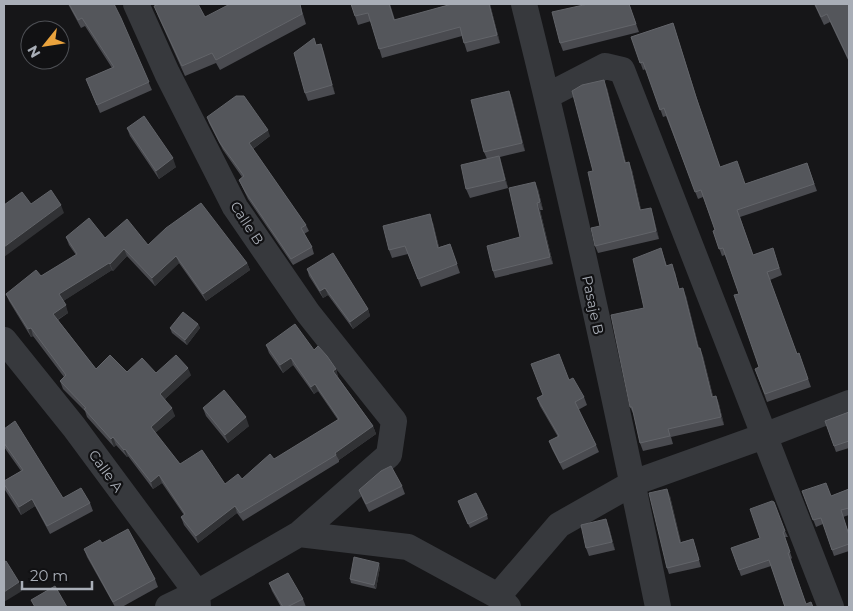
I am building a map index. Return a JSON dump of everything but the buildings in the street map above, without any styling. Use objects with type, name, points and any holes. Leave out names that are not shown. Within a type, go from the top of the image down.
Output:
[{"type":"street","name":"Calle B","points":[[136,4],[167,73],[235,207],[308,313],[394,421],[389,455],[299,534]]},
{"type":"street","name":"Pasaje B","points":[[524,4],[547,96],[633,483],[658,607]]},
{"type":"street","points":[[547,96],[605,66],[622,70],[831,607]]},
{"type":"street","name":"Calle A","points":[[4,340],[74,427],[198,600]]},
{"type":"street","points":[[168,607],[198,600],[299,534],[408,547],[503,602],[559,525],[633,483],[849,403]]}]
